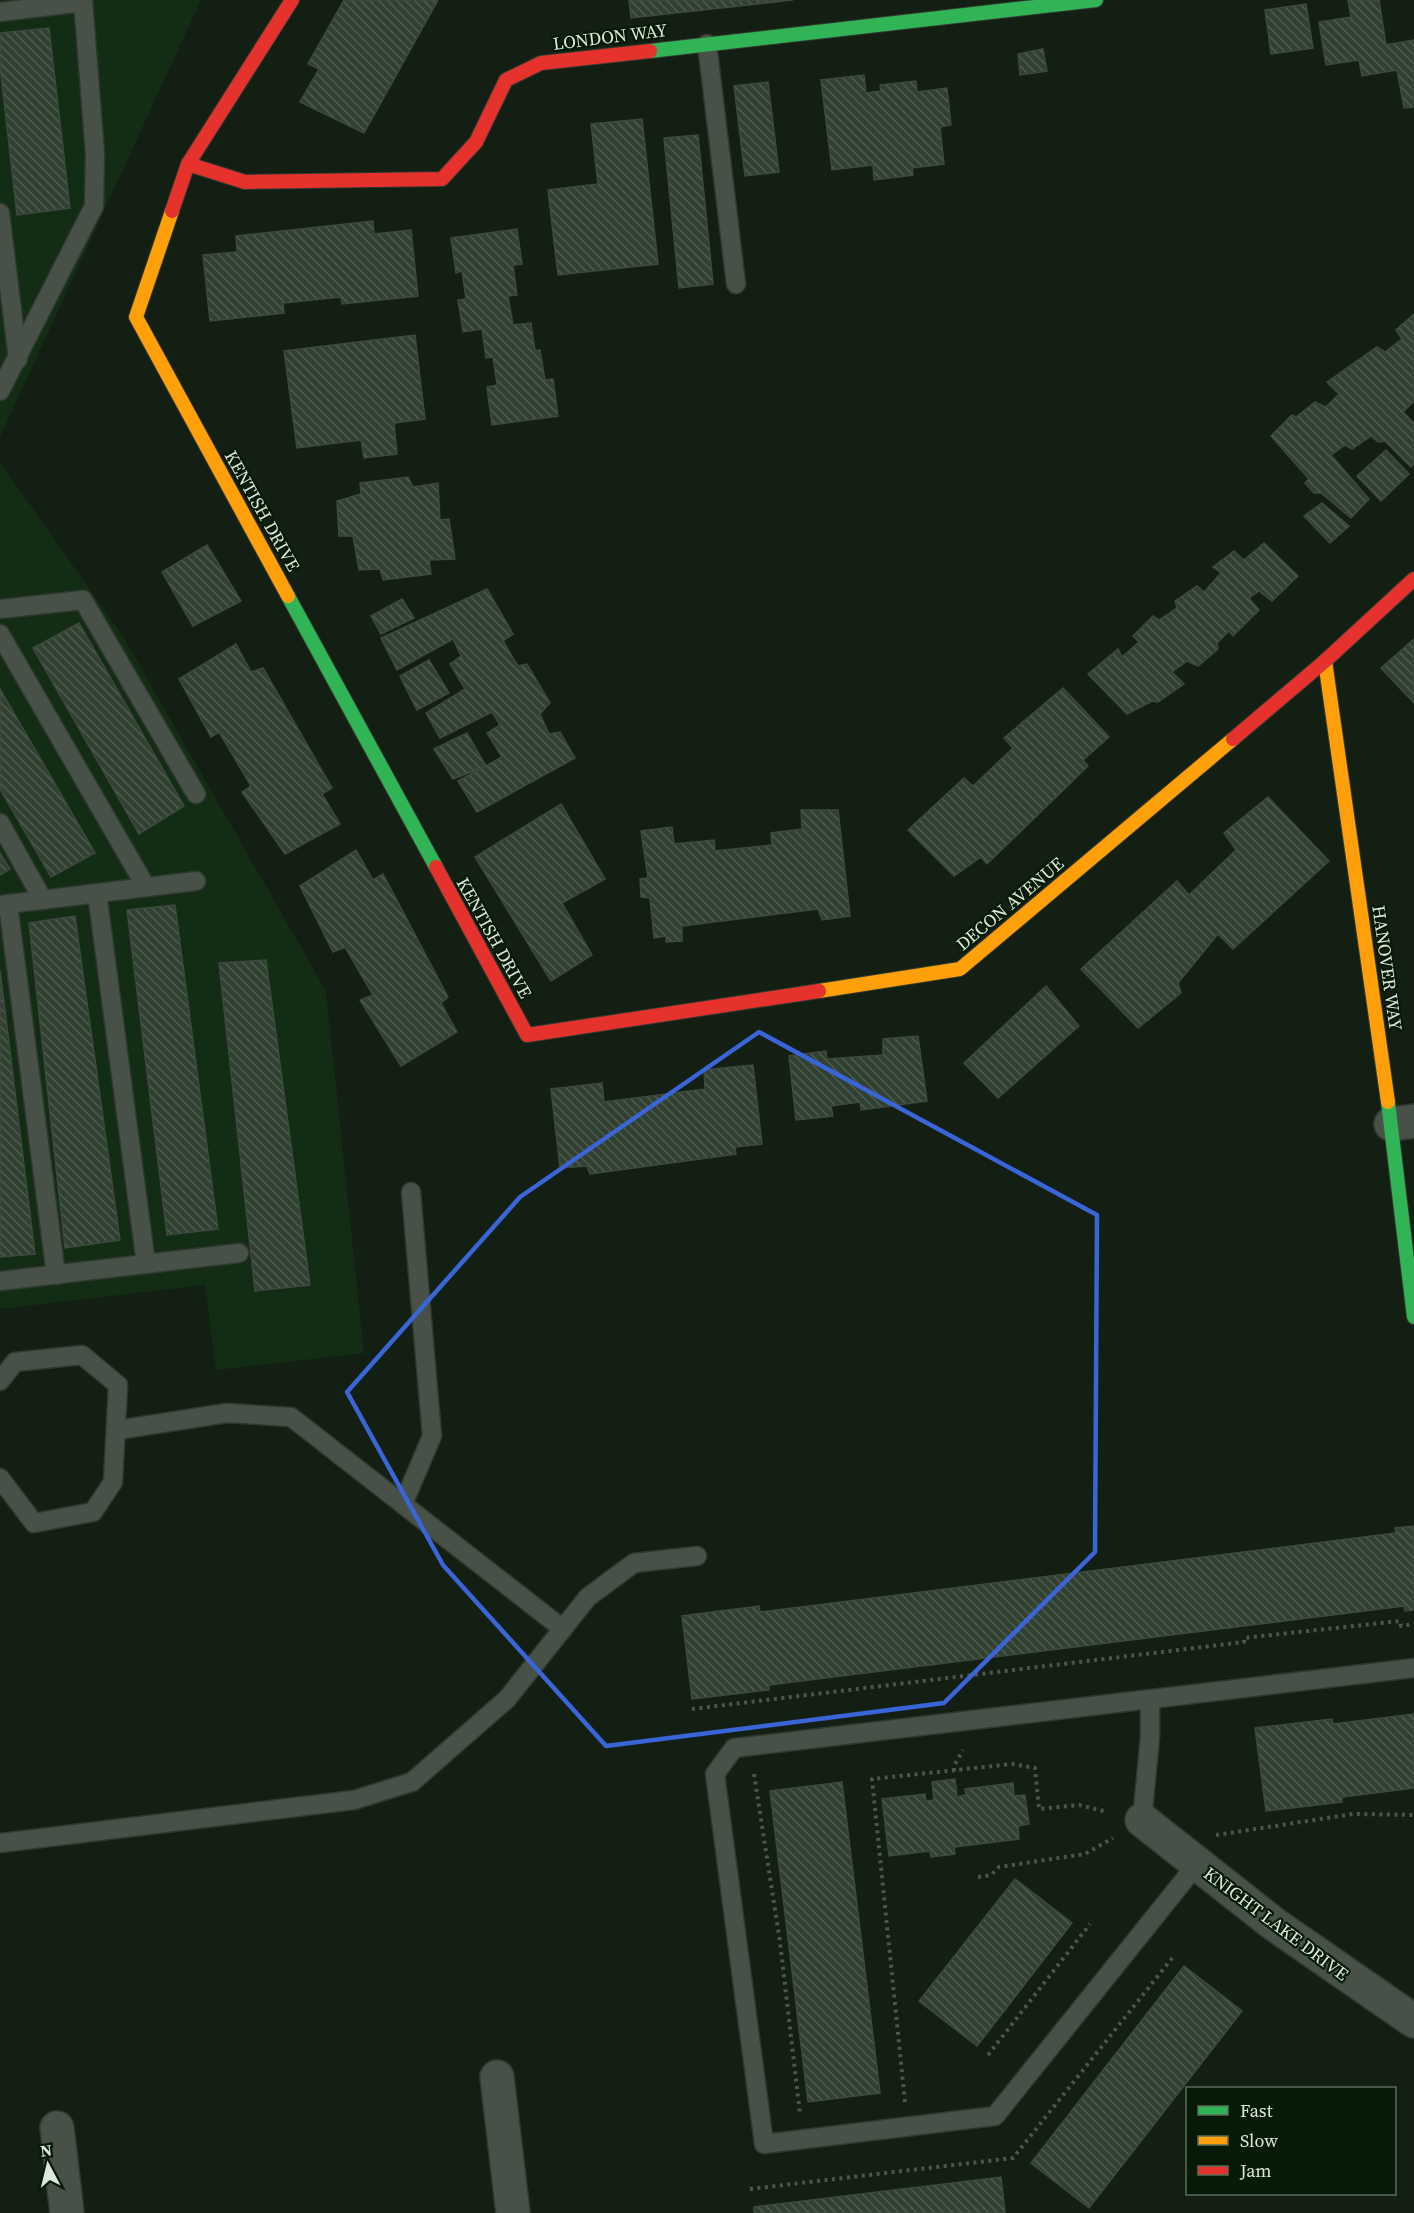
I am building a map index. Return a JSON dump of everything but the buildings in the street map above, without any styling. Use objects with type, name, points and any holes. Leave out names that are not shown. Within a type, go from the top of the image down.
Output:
[{"type":"street","name":"KENTISH DRIVE","points":[[292,0],[188,164],[136,318],[526,1035]]},
{"type":"street","name":"LONDON WAY","points":[[188,164],[245,182],[442,179],[476,142],[506,80],[541,63],[707,44],[967,7],[1096,0]]},
{"type":"street","name":"DECON AVENUE","points":[[526,1035],[960,969],[1325,661],[1414,579]]},
{"type":"street","name":"HANOVER WAY","points":[[1325,661],[1403,1123],[1414,1317]]},
{"type":"street","name":"KNIGHT LAKE DRIVE","points":[[1142,1821],[1301,1944],[1414,2021]]},
{"type":"street","points":[[497,2077],[513,2213]]},
{"type":"street","points":[[57,2128],[68,2213]]},
{"type":"lane","points":[[0,12],[83,1],[95,154],[94,206],[0,392]]},
{"type":"lane","points":[[707,44],[736,285]]},
{"type":"lane","points":[[0,213],[18,359]]},
{"type":"lane","points":[[0,609],[83,600],[196,794]]},
{"type":"lane","points":[[0,634],[146,887]]},
{"type":"lane","points":[[0,823],[43,900]]},
{"type":"lane","points":[[56,1275],[4,905],[196,881]]},
{"type":"lane","points":[[97,893],[146,1264]]},
{"type":"lane","points":[[404,1504],[432,1436],[411,1192]]},
{"type":"lane","points":[[0,1281],[239,1253]]},
{"type":"lane","points":[[0,1381],[15,1362],[82,1354],[118,1385],[113,1482],[93,1512],[34,1523],[0,1478]]},
{"type":"lane","points":[[117,1430],[227,1413],[291,1417],[563,1629]]},
{"type":"lane","points":[[0,1843],[354,1800],[412,1782],[507,1699],[588,1597],[634,1563],[697,1556]]},
{"type":"lane","points":[[1197,1864],[995,2116],[764,2144],[738,1963],[715,1774],[734,1748],[1414,1668]]},
{"type":"lane","points":[[1142,1821],[1150,1737],[1150,1700]]},
{"type":"path","points":[[692,1709],[1244,1642],[1244,1638],[1400,1621],[1401,1626],[1414,1624]]},
{"type":"path","points":[[750,1746],[778,1931],[802,2139]]},
{"type":"path","points":[[908,2126],[872,1779],[1012,1764],[1035,1768],[1039,1809],[1079,1805],[1142,1821]]},
{"type":"path","points":[[1197,1864],[1212,1835],[1353,1814],[1414,1815]]},
{"type":"path","points":[[978,1877],[992,1875],[999,1868],[1085,1854],[1142,1821]]},
{"type":"path","points":[[988,2055],[1090,1924]]},
{"type":"highlighted area","points":[[759,1032],[1097,1215],[1095,1552],[944,1703],[606,1746],[443,1565],[347,1392],[520,1197]]},
{"type":"shaded area","points":[[0,0],[201,0],[0,437]]},
{"type":"shaded area","points":[[0,462],[124,638],[326,991],[364,1353],[216,1370],[205,1285],[0,1309]]},
{"type":"traffic: fast","points":[[650,51],[1096,0]]},
{"type":"traffic: fast","points":[[288,596],[436,867]]},
{"type":"traffic: fast","points":[[1388,1102],[1414,1317]]},
{"type":"traffic: slow","points":[[172,211],[136,317],[288,596]]},
{"type":"traffic: slow","points":[[1325,661],[1388,1102]]},
{"type":"traffic: slow","points":[[819,991],[960,969],[1233,739]]},
{"type":"traffic: jam","points":[[172,211],[188,164],[292,0]]},
{"type":"traffic: jam","points":[[188,164],[245,182],[442,179],[476,142],[506,80],[541,63],[650,51]]},
{"type":"traffic: jam","points":[[1233,739],[1325,661],[1414,579]]},
{"type":"traffic: jam","points":[[436,867],[527,1035],[819,991]]}]
